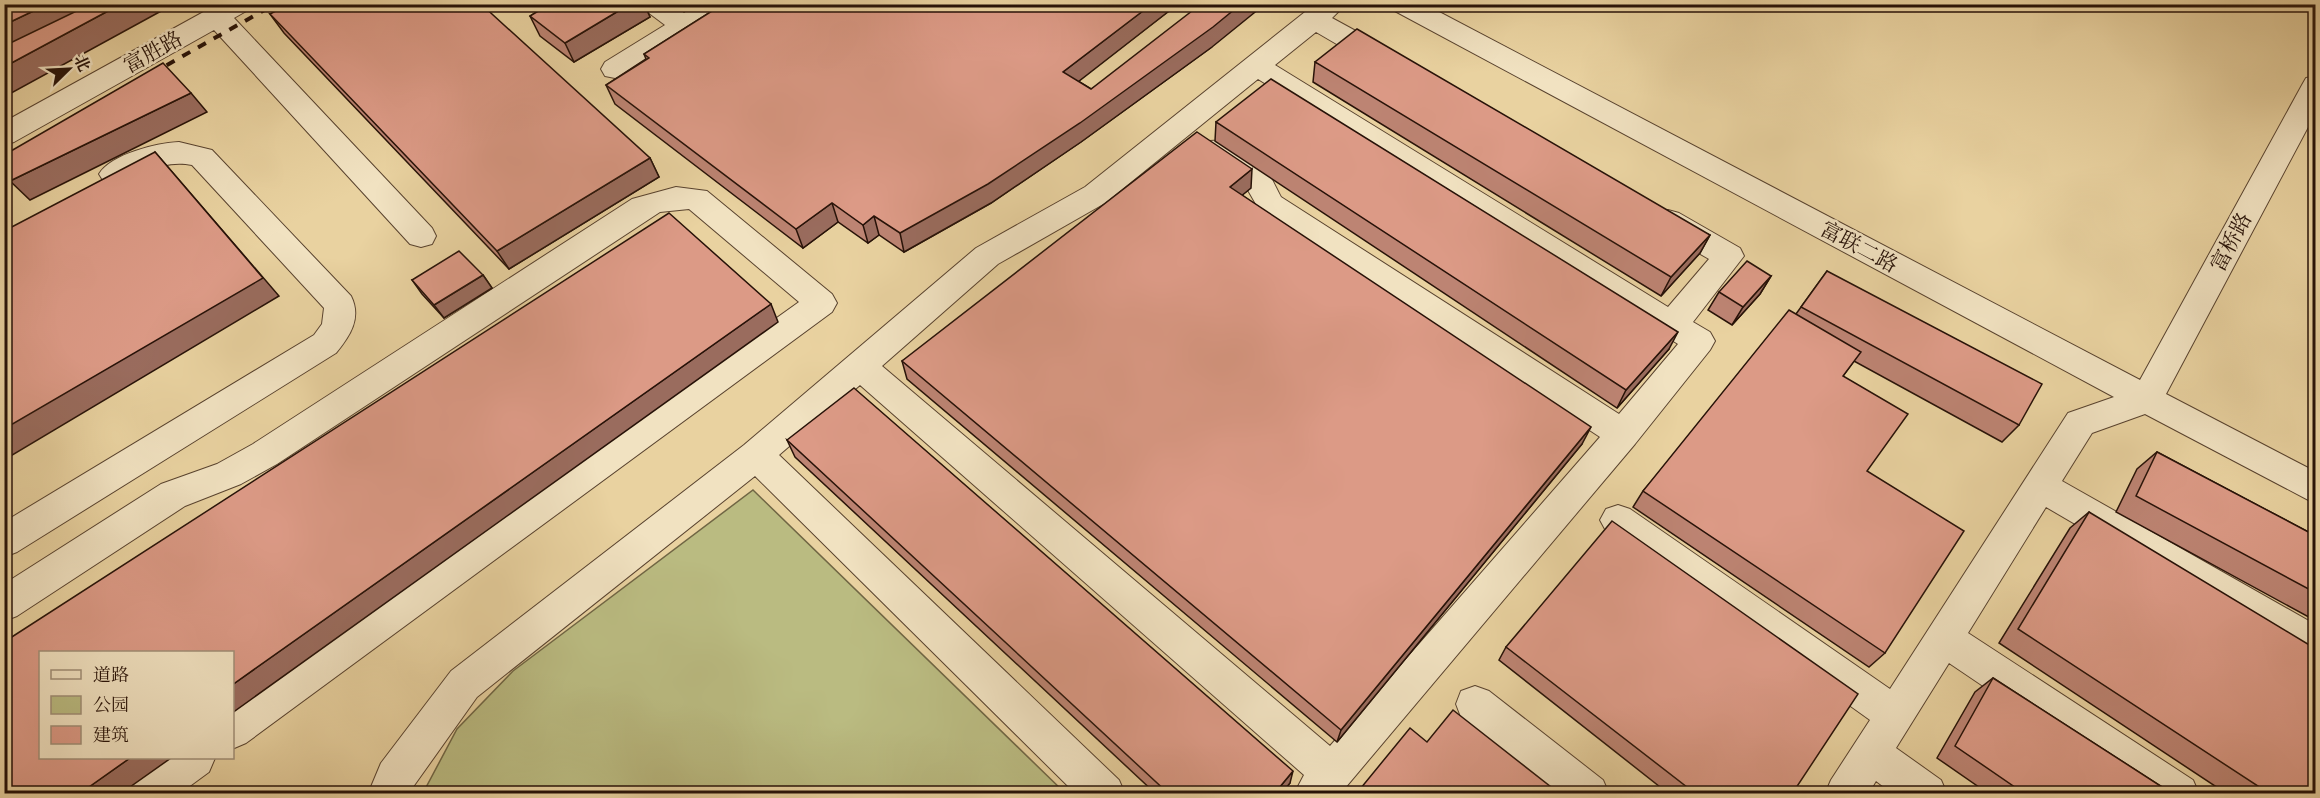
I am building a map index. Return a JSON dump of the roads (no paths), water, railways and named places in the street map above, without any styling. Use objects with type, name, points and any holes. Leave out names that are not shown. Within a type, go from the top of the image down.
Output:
[{"type":"street","points":[[654,4],[684,26]]},
{"type":"street","points":[[615,69],[717,4]]},
{"type":"street","name":"富联二路","points":[[1402,4],[2316,489]]},
{"type":"street","points":[[228,11],[421,236]]},
{"type":"street","name":"富胜路","points":[[4,135],[228,11]]},
{"type":"street","points":[[388,794],[395,777],[464,684],[756,455],[987,256],[1095,195],[1324,12],[1408,73]]},
{"type":"street","points":[[860,365],[1323,783],[1623,434],[1699,341],[1257,66]]},
{"type":"street","name":"富桥路","points":[[2146,399],[2316,85]]},
{"type":"street","points":[[1183,125],[1255,177],[1271,205],[1623,434]]},
{"type":"street","points":[[4,541],[325,344],[338,328],[340,304],[202,157],[187,152],[160,153],[94,185]]},
{"type":"street","points":[[4,604],[172,495],[229,474],[265,454],[643,207],[661,199],[680,196],[697,199],[821,303],[234,729]]},
{"type":"street","points":[[1647,209],[1730,256],[1672,325]]},
{"type":"street","points":[[1845,794],[2080,423],[2146,399]]},
{"type":"street","points":[[756,455],[1105,794]]},
{"type":"street","points":[[2040,486],[2316,645]]},
{"type":"street","points":[[1618,520],[1895,715]]},
{"type":"street","points":[[1944,638],[2179,794]]},
{"type":"street","points":[[1475,704],[1589,794]]},
{"type":"street","points":[[1871,753],[1927,794]]},
{"type":"street","points":[[145,794],[194,759]]},
{"type":"railway","points":[[151,74],[275,4]]}]
